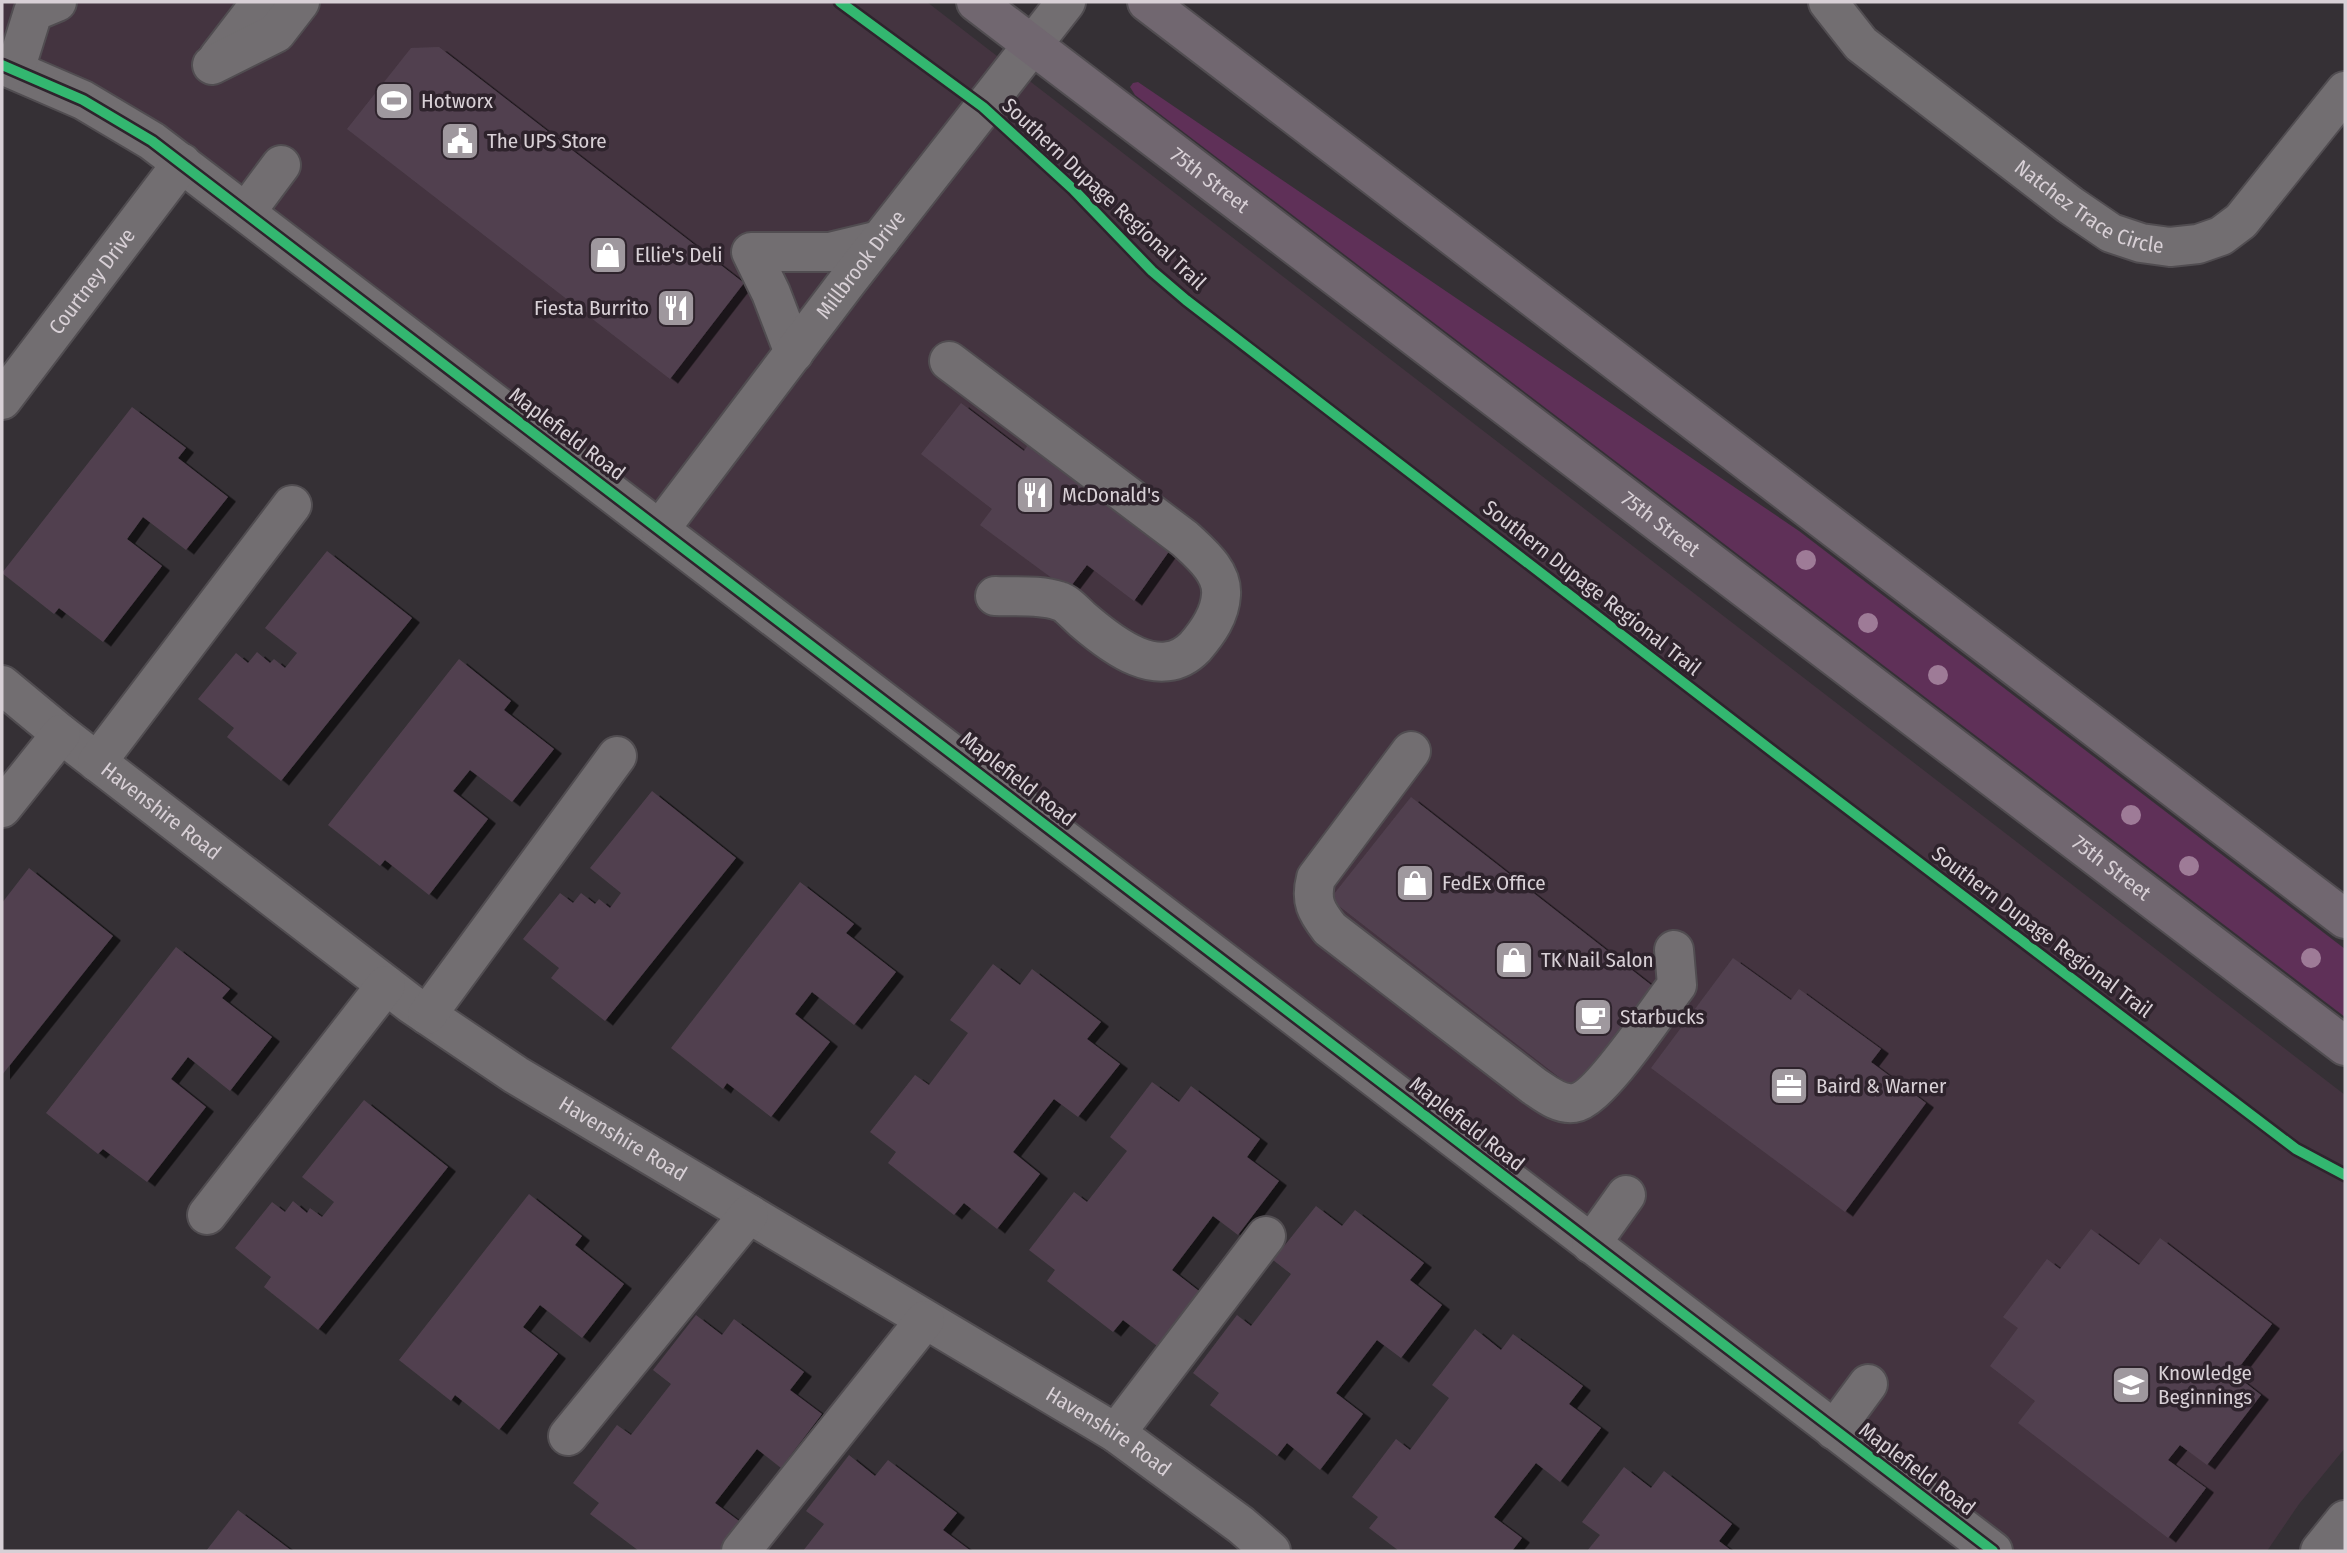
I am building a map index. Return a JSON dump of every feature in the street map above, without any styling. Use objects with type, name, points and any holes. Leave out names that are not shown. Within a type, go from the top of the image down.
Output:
[{"type":"main road","name":"75th Street","points":[[976,2],[2345,1046]]},
{"type":"main road","points":[[1147,2],[2345,919]]},
{"type":"street","points":[[212,65],[229,2]]},
{"type":"street","points":[[212,65],[261,2]]},
{"type":"street","points":[[212,65],[276,33],[300,2]]},
{"type":"street","name":"Millbrook Drive","points":[[660,529],[1066,2]]},
{"type":"street","name":"Natchez Trace Circle","points":[[1828,2],[1861,44],[2070,205],[2111,233],[2141,243],[2179,246],[2198,244],[2221,236],[2241,221],[2345,91]]},
{"type":"street","points":[[9,68],[45,7]]},
{"type":"street","name":"Maplefield Road","points":[[9,68],[83,100],[152,141],[182,163],[1993,1551]]},
{"type":"street","name":"Courtney Drive","points":[[2,400],[182,163]]},
{"type":"street","points":[[246,212],[281,165]]},
{"type":"street","points":[[794,353],[771,293],[751,252],[830,252],[880,240]]},
{"type":"street","points":[[949,361],[1185,539],[1203,555],[1222,586],[1220,606],[1212,625],[1187,655],[1169,661],[1143,661],[1107,641],[1061,601],[1037,597],[995,596]]},
{"type":"street","points":[[97,762],[292,505]]},
{"type":"street","name":"Havenshire Road","points":[[2,685],[97,762],[427,1015],[516,1075],[1116,1433],[1241,1525],[1263,1549]]},
{"type":"street","points":[[2,808],[61,734]]},
{"type":"street","points":[[1411,751],[1316,878],[1311,894],[1315,911],[1330,929],[1534,1086],[1553,1099],[1572,1103],[1586,1098],[1605,1081],[1677,985],[1674,950]]},
{"type":"street","points":[[427,1015],[617,756]]},
{"type":"street","points":[[207,1214],[386,985]]},
{"type":"street","points":[[1591,1244],[1626,1195]]},
{"type":"street","points":[[568,1436],[749,1214]]},
{"type":"street","points":[[1116,1433],[1266,1236]]},
{"type":"street","points":[[741,1551],[925,1320]]},
{"type":"street","points":[[1834,1430],[1868,1384]]},
{"type":"street","points":[[2320,1551],[2345,1520]]},
{"type":"shaded area","points":[[2,2],[927,2],[2345,1095],[2345,1448],[2299,1504],[2267,1551],[2002,1551],[159,141],[2,60]]},
{"type":"shaded area","points":[[1138,82],[1799,531],[2345,949],[2345,1017],[1135,95],[1130,87]]},
{"type":"building","points":[[439,47],[744,283],[670,379],[347,129],[411,48]]},
{"type":"building","name":"McDonald's","points":[[961,403],[1024,451],[1033,437],[1170,550],[1134,601],[1087,565],[1068,590],[980,525],[992,509],[921,454]]},
{"type":"building","points":[[132,407],[186,448],[178,458],[228,497],[186,550],[143,517],[127,539],[162,566],[103,642],[59,608],[54,614],[2,573]]},
{"type":"building","points":[[327,551],[412,618],[281,781],[227,737],[234,728],[198,699],[236,653],[248,663],[257,652],[270,663],[274,659],[285,668],[297,653],[265,628]]},
{"type":"building","points":[[459,659],[511,701],[504,710],[554,749],[512,802],[470,770],[453,791],[488,819],[429,895],[385,860],[380,866],[328,825]]},
{"type":"building","points":[[652,791],[736,858],[605,1021],[551,978],[559,968],[523,939],[560,893],[573,903],[581,893],[595,904],[599,899],[610,908],[621,893],[590,868]]},
{"type":"building","points":[[1411,797],[1655,988],[1579,1084],[1569,1085],[1330,899]]},
{"type":"building","points":[[29,868],[113,936],[2,1075],[2,903]]},
{"type":"building","points":[[800,882],[854,924],[846,933],[896,972],[854,1025],[812,992],[795,1014],[830,1042],[771,1117],[727,1083],[723,1089],[671,1048]]},
{"type":"building","points":[[176,947],[230,989],[222,998],[272,1037],[230,1091],[188,1057],[171,1079],[206,1107],[147,1182],[103,1149],[98,1154],[46,1113]]},
{"type":"building","name":"Baird & Warner","points":[[1733,958],[1791,1000],[1799,989],[1881,1049],[1871,1062],[1926,1103],[1845,1212],[1651,1068]]},
{"type":"building","points":[[993,964],[1020,985],[1032,969],[1101,1022],[1087,1039],[1120,1064],[1078,1117],[1054,1099],[1013,1152],[1040,1174],[997,1229],[964,1203],[954,1215],[888,1163],[896,1152],[870,1132],[915,1075],[929,1085],[968,1033],[950,1020]]},
{"type":"building","points":[[1152,1082],[1179,1102],[1191,1086],[1260,1139],[1247,1157],[1279,1181],[1238,1235],[1213,1216],[1172,1270],[1199,1291],[1157,1346],[1123,1320],[1113,1332],[1047,1281],[1055,1270],[1029,1250],[1074,1192],[1087,1202],[1127,1151],[1110,1137]]},
{"type":"building","points":[[364,1100],[448,1167],[318,1330],[264,1287],[271,1277],[235,1248],[272,1202],[285,1212],[293,1201],[307,1213],[310,1208],[322,1217],[334,1202],[302,1177]]},
{"type":"building","points":[[529,1194],[582,1236],[575,1245],[624,1284],[582,1338],[540,1305],[523,1327],[558,1354],[499,1430],[455,1395],[451,1401],[399,1360]]},
{"type":"building","points":[[1316,1206],[1342,1226],[1355,1210],[1424,1263],[1410,1280],[1442,1305],[1401,1358],[1377,1340],[1336,1393],[1363,1414],[1320,1470],[1287,1443],[1277,1456],[1210,1405],[1219,1393],[1193,1373],[1237,1315],[1251,1326],[1291,1274],[1273,1260]]},
{"type":"building","name":"Knowledge Beginnings","points":[[2091,1229],[2139,1265],[2160,1238],[2272,1324],[2234,1374],[2261,1395],[2207,1465],[2180,1445],[2168,1460],[2206,1488],[2168,1538],[2018,1423],[2035,1401],[1990,1366],[2018,1328],[2003,1317],[2047,1259],[2060,1269]]},
{"type":"building","points":[[696,1315],[722,1335],[734,1319],[804,1372],[790,1390],[822,1414],[781,1468],[757,1449],[715,1503],[743,1524],[722,1551],[639,1551],[590,1514],[599,1503],[573,1483],[617,1425],[631,1435],[671,1384],[653,1370]]},
{"type":"building","points":[[1475,1329],[1501,1350],[1513,1334],[1583,1386],[1569,1404],[1601,1428],[1560,1482],[1536,1463],[1494,1517],[1522,1538],[1512,1551],[1399,1551],[1369,1528],[1378,1517],[1352,1497],[1396,1439],[1410,1450],[1449,1398],[1432,1385]]},
{"type":"building","points":[[849,1455],[875,1476],[888,1460],[957,1513],[943,1530],[971,1551],[803,1551],[824,1524],[806,1511]]},
{"type":"building","points":[[1624,1467],[1651,1488],[1664,1471],[1732,1524],[1719,1541],[1732,1551],[1587,1551],[1600,1535],[1582,1522]]},
{"type":"building","points":[[238,1510],[292,1551],[206,1551]]},
{"type":"cycle path","name":"Southern Dupage Regional Trail","points":[[840,2],[983,107],[1073,189],[1152,271],[1186,300],[1780,757],[2296,1149],[2345,1175]]},
{"type":"cycle path","points":[[2,65],[83,100],[152,141],[1993,1551]]},
{"type":"place","name":"Hotworx","points":[[394,101]]},
{"type":"place","name":"The UPS Store","points":[[460,141]]},
{"type":"place","name":"Ellie's Deli","points":[[608,255]]},
{"type":"place","name":"Fiesta Burrito","points":[[676,308]]},
{"type":"place","name":"McDonald's","points":[[1035,495]]},
{"type":"place","name":"FedEx Office","points":[[1415,883]]},
{"type":"place","name":"TK Nail Salon","points":[[1514,960]]},
{"type":"place","name":"Starbucks","points":[[1593,1017]]},
{"type":"place","name":"Baird & Warner","points":[[1789,1086]]},
{"type":"place","name":"Knowledge Beginnings","points":[[2131,1385]]}]
